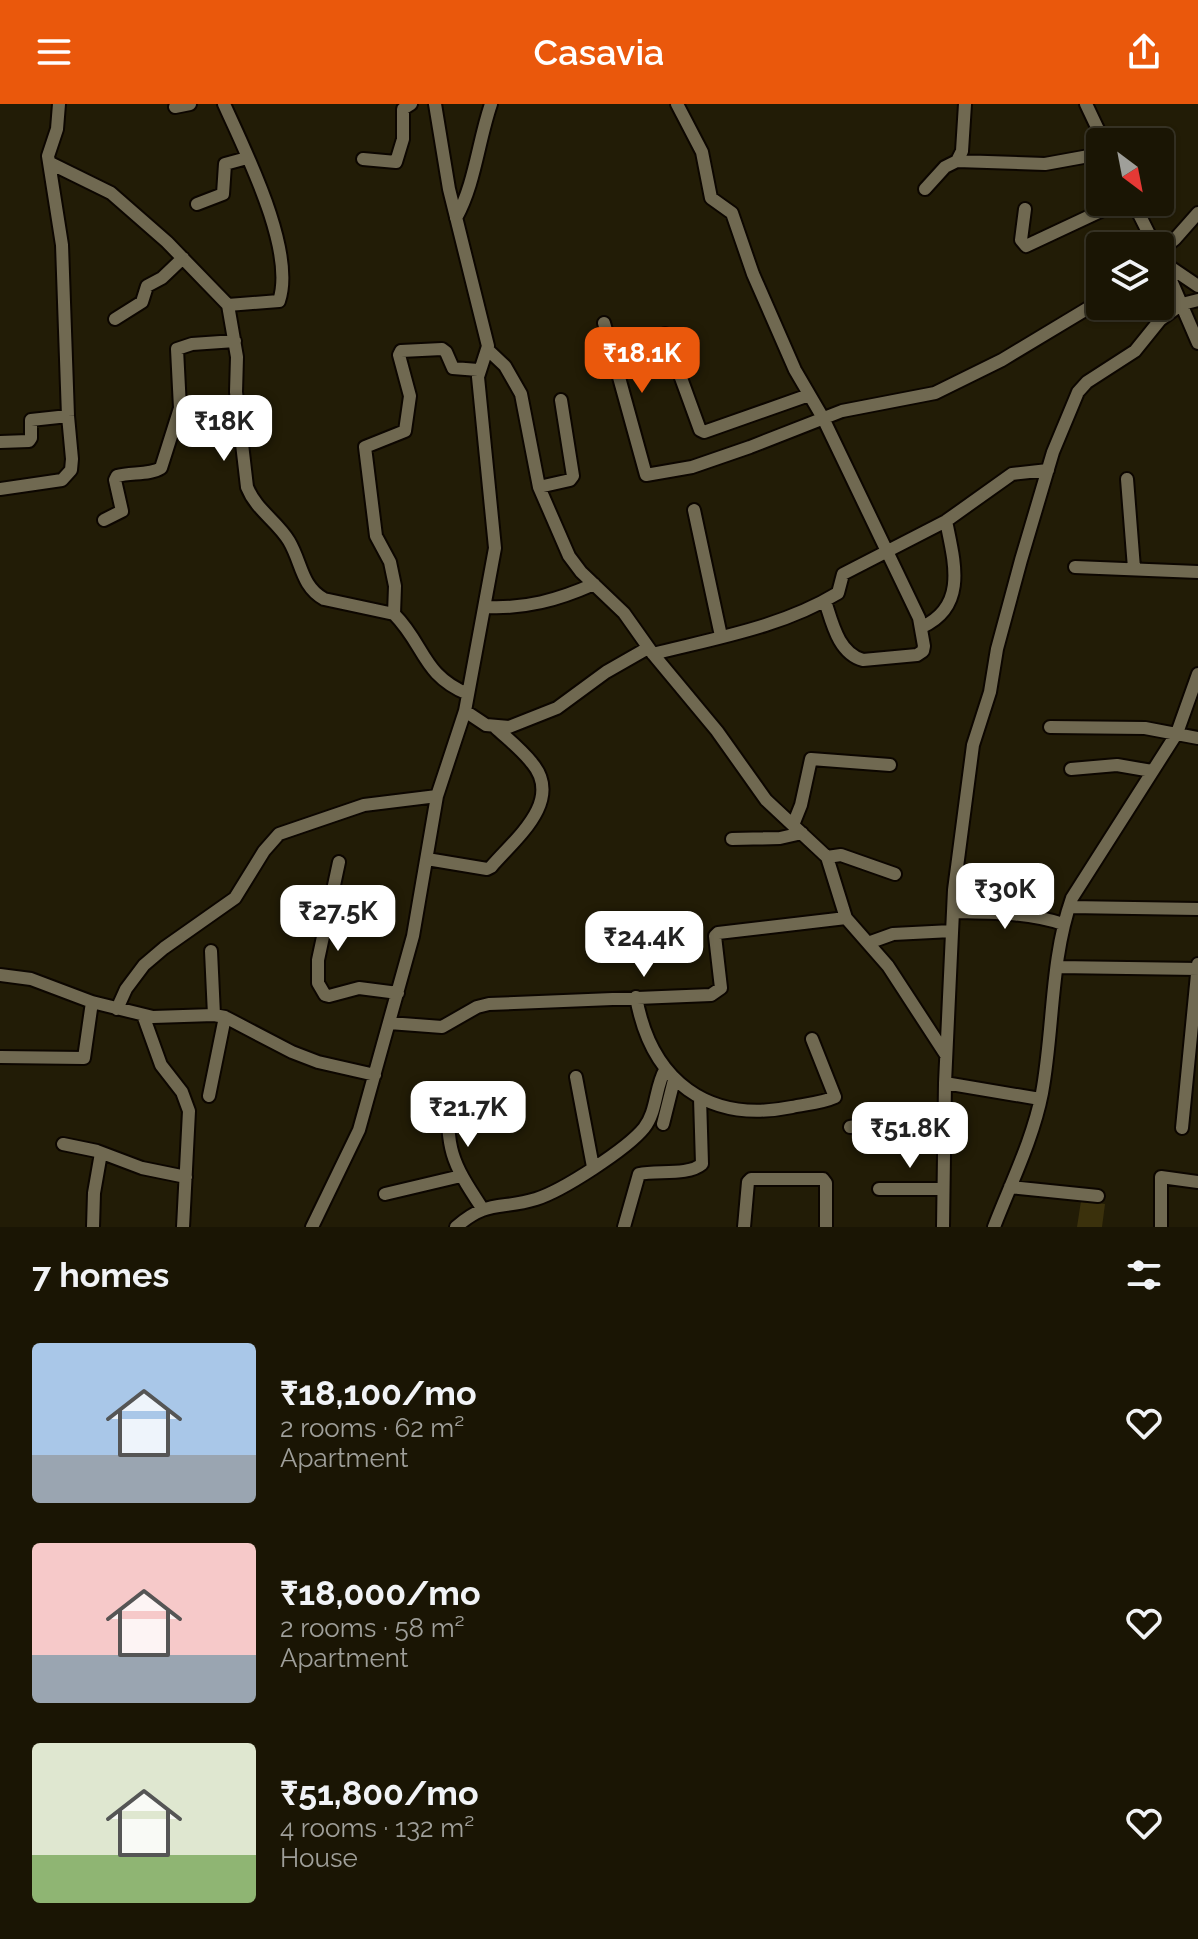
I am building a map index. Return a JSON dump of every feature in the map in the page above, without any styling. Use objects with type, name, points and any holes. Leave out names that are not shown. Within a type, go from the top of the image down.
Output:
[{"type":"street","points":[[0,489],[62,480],[67,476],[72,459],[62,245],[49,147],[57,129],[59,104]]},
{"type":"street","points":[[175,107],[190,104]]},
{"type":"street","points":[[224,104],[270,211],[282,266],[281,299],[275,303],[228,305]]},
{"type":"street","points":[[363,159],[396,162],[403,139],[403,109],[411,104]]},
{"type":"street","points":[[435,104],[456,218],[487,349],[505,366],[521,394],[539,487],[569,556],[624,613],[650,651],[717,731],[766,800],[827,857],[846,918],[888,966],[946,1055]]},
{"type":"street","points":[[456,218],[468,192],[491,104]]},
{"type":"street","points":[[677,104],[702,152],[711,198],[732,213],[753,274],[922,627],[924,646],[921,653],[863,660],[855,658],[835,631],[825,601]]},
{"type":"street","points":[[957,161],[962,151],[965,104]]},
{"type":"street","points":[[1086,104],[1097,128]]},
{"type":"street","points":[[925,189],[945,167],[957,161],[1045,164],[1086,157]]},
{"type":"street","points":[[197,204],[223,194],[225,164],[247,158]]},
{"type":"street","points":[[50,163],[111,193],[183,258],[228,305],[235,341],[243,467],[252,501],[290,543],[305,582],[314,593],[324,599],[394,614]]},
{"type":"street","points":[[1025,209],[1021,240],[1026,246],[1090,216]]},
{"type":"street","points":[[1174,240],[1198,213]]},
{"type":"street","points":[[115,319],[142,302],[147,286],[162,278],[183,258]]},
{"type":"street","points":[[1174,268],[1198,286]]},
{"type":"street","points":[[1174,286],[1198,343]]},
{"type":"street","points":[[943,1227],[944,1111],[953,912],[973,745],[990,692],[1005,620],[1048,470],[1082,386],[1135,351],[1160,320],[1182,304],[1198,300]]},
{"type":"street","points":[[604,323],[646,475],[692,467],[842,411],[935,393],[990,366],[1086,309]]},
{"type":"street","points":[[665,334],[700,430],[704,432],[809,395]]},
{"type":"street","points":[[104,520],[122,511],[115,480],[117,476],[154,472],[161,468],[180,408],[177,349],[192,344],[235,341]]},
{"type":"street","points":[[468,694],[436,675],[394,614],[395,586],[390,562],[376,536],[365,447],[405,431],[410,396],[399,355],[401,351],[442,349],[453,368],[478,370]]},
{"type":"street","points":[[312,1227],[359,1130],[375,1075],[413,936],[437,796],[465,711],[486,607],[495,548],[478,370],[487,349]]},
{"type":"street","points":[[539,487],[570,480],[573,476],[561,400]]},
{"type":"street","points":[[0,442],[29,441],[31,420],[68,416]]},
{"type":"street","points":[[465,711],[486,725],[509,727],[557,708],[606,672],[650,651],[792,617],[840,591],[843,574],[946,521],[1012,474],[1048,470]]},
{"type":"street","points":[[1127,479],[1134,568]]},
{"type":"street","points":[[694,510],[721,636]]},
{"type":"street","points":[[922,627],[942,612],[955,587],[946,521]]},
{"type":"street","points":[[1075,567],[1198,572]]},
{"type":"street","points":[[486,607],[514,608],[538,604],[594,584]]},
{"type":"street","points":[[994,1227],[1031,1133],[1040,1099],[1063,924],[1069,907],[1102,848],[1177,733],[1198,674]]},
{"type":"street","points":[[1050,727],[1145,728],[1198,738]]},
{"type":"street","points":[[427,859],[487,869],[524,830],[543,802],[543,783],[539,771],[496,728]]},
{"type":"street","points":[[798,829],[811,759],[890,765]]},
{"type":"street","points":[[1071,769],[1117,765],[1152,771]]},
{"type":"street","points":[[117,1009],[126,989],[144,965],[235,898],[264,851],[279,834],[364,805],[437,796]]},
{"type":"street","points":[[732,839],[780,838],[798,829]]},
{"type":"street","points":[[827,857],[841,855],[895,874]]},
{"type":"street","points":[[339,862],[318,960],[318,983],[325,995],[329,996],[359,988],[398,993]]},
{"type":"street","points":[[1069,907],[1198,909]]},
{"type":"street","points":[[953,912],[1010,913],[1063,924]]},
{"type":"street","points":[[389,1023],[437,1027],[489,1004],[711,995],[719,991],[715,936],[718,933],[846,918]]},
{"type":"street","points":[[868,943],[893,934],[952,931]]},
{"type":"street","points":[[209,1096],[219,1016],[211,951]]},
{"type":"street","points":[[1057,967],[1198,966],[1195,1042],[1182,1128]]},
{"type":"street","points":[[0,975],[31,979],[92,1002],[143,1015],[170,1018],[219,1016],[318,1062],[375,1075]]},
{"type":"street","points":[[636,997],[642,1024],[665,1070],[674,1080],[716,1106],[741,1112],[769,1112],[830,1099],[835,1093],[812,1039]]},
{"type":"street","points":[[0,1057],[84,1058],[92,1002]]},
{"type":"street","points":[[143,1015],[165,1073],[187,1100],[189,1142],[183,1227]]},
{"type":"street","points":[[456,1227],[482,1208],[534,1200],[554,1192],[643,1130],[665,1070]]},
{"type":"street","points":[[576,1077],[593,1167]]},
{"type":"street","points":[[663,1124],[674,1080]]},
{"type":"street","points":[[945,1083],[1040,1099]]},
{"type":"street","points":[[448,1092],[448,1142],[461,1176],[482,1208]]},
{"type":"street","points":[[624,1227],[639,1174],[687,1170],[702,1164],[700,1098]]},
{"type":"street","points":[[850,1127],[944,1111]]},
{"type":"street","points":[[63,1144],[101,1153],[142,1168],[186,1177]]},
{"type":"street","points":[[93,1227],[94,1193],[101,1153]]},
{"type":"street","points":[[385,1194],[461,1176]]},
{"type":"street","points":[[1161,1227],[1161,1177],[1198,1182]]},
{"type":"street","points":[[744,1227],[748,1182],[751,1179],[766,1179],[825,1181],[826,1227]]},
{"type":"street","points":[[1010,1187],[1098,1196]]},
{"type":"street","points":[[879,1189],[943,1189]]},
{"type":"building","points":[[1081,1201],[1105,1204],[1102,1227],[1077,1227]]}]
